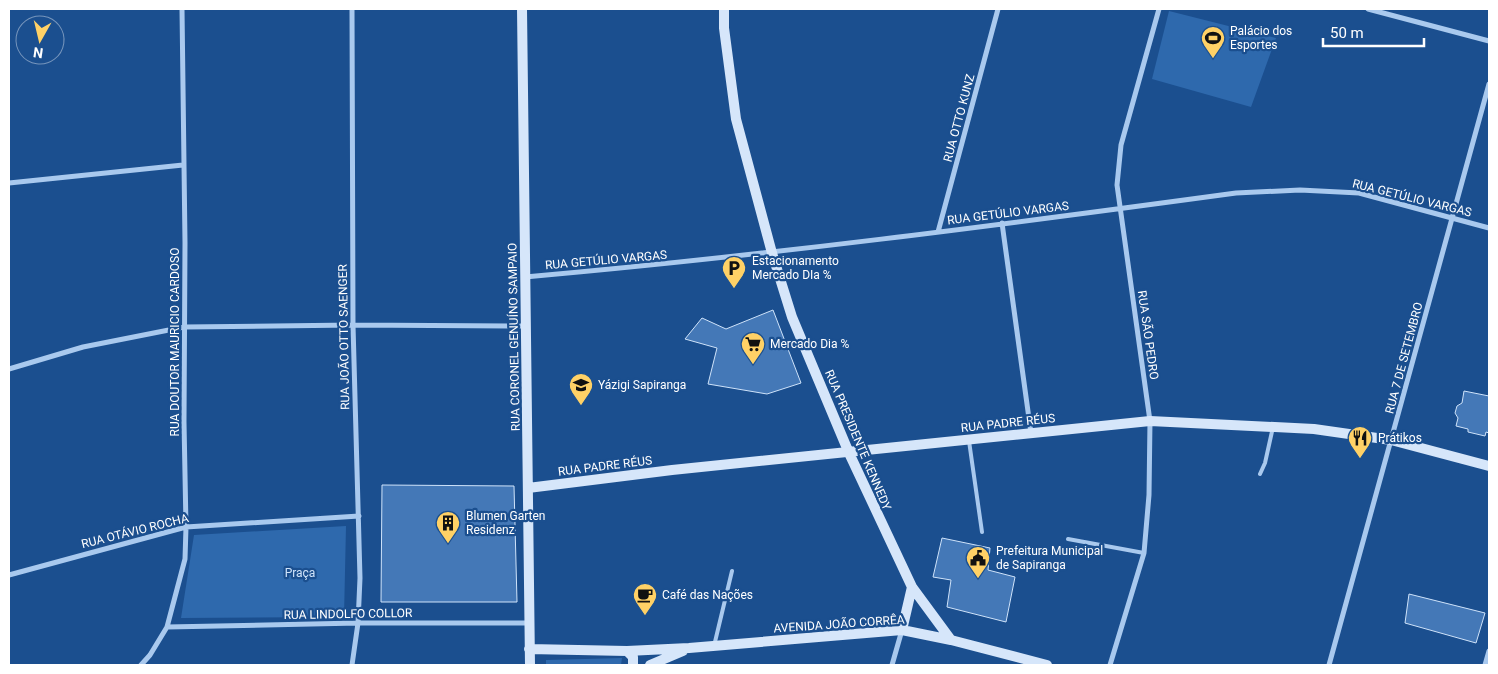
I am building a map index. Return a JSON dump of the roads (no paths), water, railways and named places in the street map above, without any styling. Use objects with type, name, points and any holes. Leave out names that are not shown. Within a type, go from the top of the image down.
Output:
[{"type":"main road","name":"RUA CORONEL GENUÍNO SAMPAIO","points":[[522,9],[530,665]]},
{"type":"main road","name":"RUA PRESIDENTE KENNEDY","points":[[724,9],[724,28],[736,119],[772,253],[792,317],[849,453],[912,587],[950,640]]},
{"type":"main road","name":"RUA PADRE RÉUS","points":[[528,488],[672,470],[1150,421],[1314,429],[1391,440],[1489,466]]},
{"type":"main road","points":[[902,630],[912,587]]},
{"type":"main road","name":"AVENIDA JOÃO CORRÊA","points":[[530,649],[627,651],[689,648],[902,630],[950,640],[1047,665]]},
{"type":"main road","name":"AVENIDA JOÃO CORRÊA","points":[[650,665],[689,648]]},
{"type":"main road","points":[[627,651],[633,656],[633,665]]},
{"type":"street","name":"RUA DOUTOR MAURICIO CARDOSO","points":[[141,665],[150,655],[167,627],[185,559],[185,243],[182,9]]},
{"type":"street","name":"RUA JOÃO OTTO SAENGER","points":[[352,9],[353,324],[360,578],[358,623],[352,665]]},
{"type":"street","name":"RUA OTTO KUNZ","points":[[938,232],[998,9]]},
{"type":"street","name":"RUA SÃO PEDRO","points":[[1110,665],[1144,554],[1150,495],[1150,421],[1117,185],[1121,145],[1159,9]]},
{"type":"street","points":[[1368,9],[1489,41]]},
{"type":"street","name":"RUA 7 DE SETEMBRO","points":[[1329,665],[1489,84]]},
{"type":"street","points":[[9,183],[183,165]]},
{"type":"street","name":"RUA GETÚLIO VARGAS","points":[[525,277],[636,268],[772,253],[1236,193],[1300,190],[1359,193],[1489,228]]},
{"type":"street","points":[[1002,223],[1031,433]]},
{"type":"street","points":[[9,370],[83,347],[184,327],[353,324],[526,326]]},
{"type":"street","name":"RUA OTÁVIO ROCHA","points":[[9,575],[186,527],[359,516]]},
{"type":"street","name":"RUA LINDOLFO COLLOR","points":[[167,627],[358,623],[529,623]]},
{"type":"street","points":[[892,665],[902,630]]},
{"type":"street","points":[[1486,665],[1489,651]]},
{"type":"lane","points":[[1260,474],[1265,463],[1273,427]]},
{"type":"lane","points":[[969,440],[982,532]]},
{"type":"lane","points":[[1068,539],[1144,554]]},
{"type":"lane","points":[[714,646],[732,571]]},
{"type":"place","name":"Palácio dos Esportes","points":[[1213,59]]},
{"type":"place","name":"Estacionamento Mercado DIa %","points":[[734,289]]},
{"type":"place","name":"Mercado Dia %","points":[[753,365]]},
{"type":"place","name":"Yázigi Sapiranga","points":[[581,406]]},
{"type":"place","name":"Prátikos","points":[[1360,459]]},
{"type":"place","name":"Blumen Garten Residenz","points":[[448,544]]},
{"type":"place","name":"Prefeitura Municipal de Sapiranga","points":[[978,579]]},
{"type":"place","name":"Café das Nações","points":[[645,616]]},
{"type":"park label","name":"Praça","points":[[300,573]]}]
